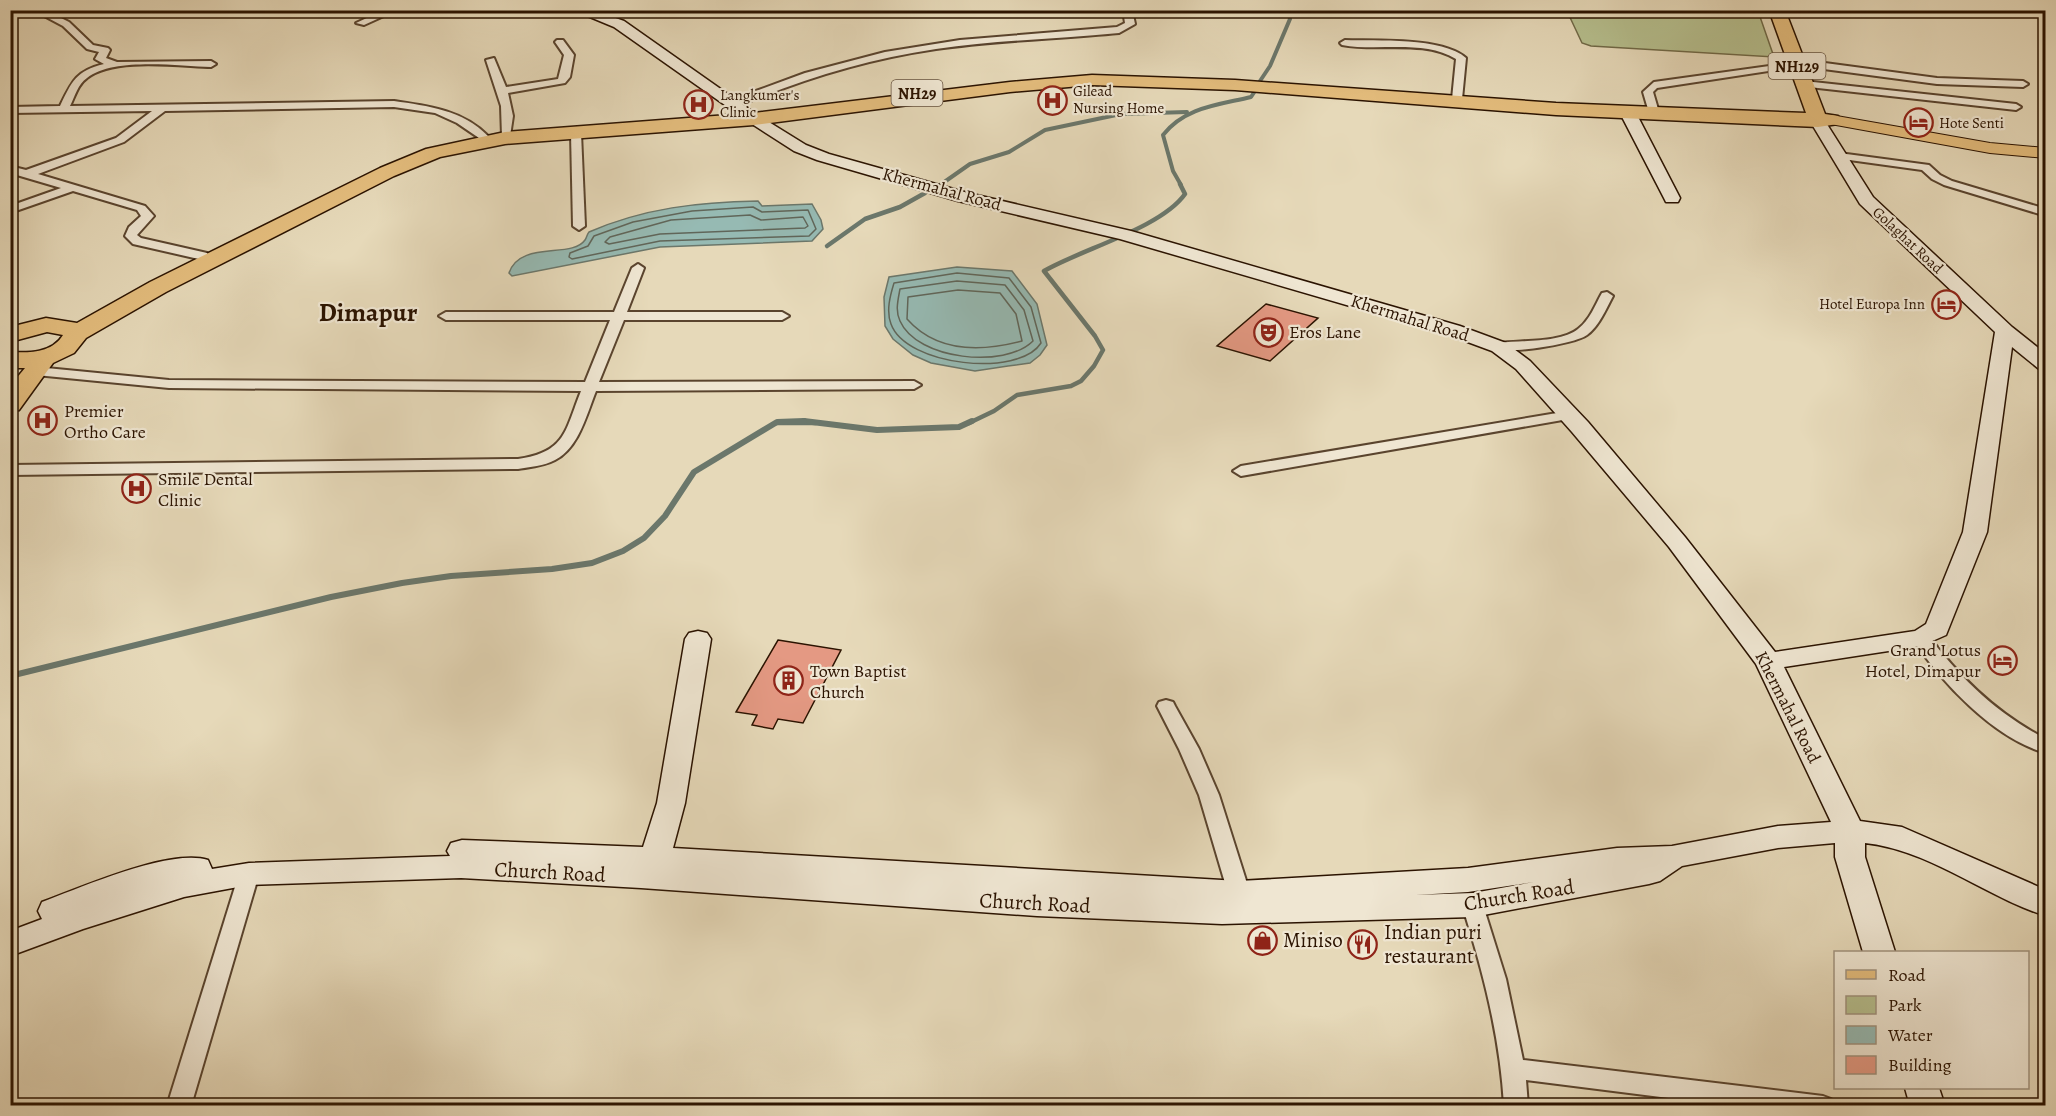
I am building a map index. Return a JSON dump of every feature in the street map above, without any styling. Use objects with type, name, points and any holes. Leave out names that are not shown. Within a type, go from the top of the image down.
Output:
[{"type":"highway","name":"NH129","points":[[1777,10],[1804,84],[1822,119]]},
{"type":"highway","name":"NH29","points":[[12,334],[30,328],[69,330],[414,160],[474,143],[1009,82],[1095,76],[1227,80],[1457,99],[1822,119]]},
{"type":"highway","name":"NH29","points":[[69,330],[203,256],[402,157],[434,146],[483,136],[1092,80],[1203,83],[1460,104],[1628,113],[1822,119]]},
{"type":"highway","name":"NH29","points":[[24,366],[68,347],[75,340],[69,330]]},
{"type":"highway","points":[[10,404],[24,366]]},
{"type":"main road","name":"Khermahal Road","points":[[579,10],[619,24],[800,148],[823,157],[964,196],[1125,235],[1453,330],[1499,346],[1523,365],[1569,415],[1677,542],[1768,661],[1850,831]]},
{"type":"main road","points":[[1628,113],[1672,198]]},
{"type":"main road","points":[[1822,119],[1943,140],[2046,153]]},
{"type":"main road","name":"Golaghat Road","points":[[1822,119],[1839,156],[1866,200],[2005,331],[2046,365]]},
{"type":"main road","points":[[1768,661],[1921,638],[1937,629],[1975,532],[2005,331]]},
{"type":"main road","points":[[655,858],[671,803],[698,639]]},
{"type":"main road","points":[[1850,831],[1850,857],[1879,951]]},
{"type":"main road","name":"Church Road","points":[[10,944],[184,885],[249,874],[473,868],[652,877],[1037,904],[1222,912],[1473,905],[1649,873],[1674,856],[1800,834],[1850,831],[1892,836],[1925,848],[2046,904]]},
{"type":"main road","points":[[10,927],[143,877],[255,858],[448,851],[655,858],[1239,893],[1468,880],[1617,859],[1674,856]]},
{"type":"main road","points":[[1922,1089],[1928,1106]]},
{"type":"street","points":[[37,10],[66,24],[90,47],[105,50],[100,59],[114,64]]},
{"type":"street","points":[[361,22],[393,10]]},
{"type":"street","points":[[745,112],[786,82],[884,56],[980,42],[1119,30],[1130,24],[1127,10]]},
{"type":"street","points":[[501,91],[561,81],[565,78],[569,55],[560,42]]},
{"type":"street","points":[[1345,43],[1436,48],[1456,52],[1461,58],[1457,99]]},
{"type":"street","points":[[491,60],[506,106],[508,129],[506,134]]},
{"type":"street","points":[[1653,109],[1648,92],[1654,85],[1796,63],[1846,67],[1887,76],[1954,83],[1995,86],[2023,84]]},
{"type":"street","points":[[63,110],[77,82],[93,69],[114,64],[212,64]]},
{"type":"street","points":[[1804,84],[2016,107]]},
{"type":"street","points":[[10,110],[382,104],[424,106],[461,121],[483,136]]},
{"type":"street","points":[[26,174],[120,140],[162,108]]},
{"type":"street","points":[[576,133],[579,226]]},
{"type":"street","points":[[1839,156],[1925,167],[1941,180],[2046,213]]},
{"type":"street","points":[[10,169],[141,208],[147,216],[133,230],[131,236],[137,241],[203,256]]},
{"type":"street","points":[[10,210],[70,188]]},
{"type":"street","points":[[10,470],[518,464],[544,459],[559,453],[571,434],[638,268]]},
{"type":"street","points":[[1499,346],[1564,339],[1582,334],[1607,296]]},
{"type":"street","points":[[446,316],[782,316]]},
{"type":"street","points":[[24,366],[169,384],[434,387],[914,385]]},
{"type":"street","points":[[1241,471],[1569,415]]},
{"type":"street","points":[[1921,638],[1933,657],[1990,713],[2021,736],[2046,747]]},
{"type":"street","points":[[1166,706],[1190,749],[1209,795],[1239,893]]},
{"type":"street","points":[[179,1106],[249,874]]},
{"type":"street","points":[[1473,905],[1497,978],[1514,1070],[1516,1106]]},
{"type":"street","points":[[1514,1070],[1823,1106]]},
{"type":"green space","points":[[1567,11],[1758,11],[1774,57],[1591,46],[1582,43]]},
{"type":"water","points":[[758,201],[762,206],[812,204],[823,229],[812,241],[660,247],[512,276],[509,273],[515,263],[524,257],[534,253],[578,246],[589,232],[630,217],[693,205]]},
{"type":"water","points":[[957,267],[1012,271],[1037,304],[1047,345],[1040,355],[1030,363],[975,371],[931,363],[913,355],[893,339],[885,326],[884,297],[889,277]]},
{"type":"building","name":"Eros Lane","points":[[1266,304],[1318,318],[1270,361],[1217,346]]},
{"type":"building","name":"Town Baptist Church","points":[[778,640],[841,650],[803,723],[778,719],[773,729],[752,725],[757,715],[736,712]]},
{"type":"waterway","points":[[1260,81],[1270,66],[1290,19],[1288,10]]},
{"type":"waterway","points":[[1181,185],[1173,171],[1163,135],[1181,118],[1203,108],[1251,97],[1255,91]]},
{"type":"waterway","points":[[940,185],[970,164],[1009,152],[1045,130],[1121,114],[1187,112]]},
{"type":"waterway","points":[[969,423],[994,411],[1017,395],[1071,386],[1081,381],[1094,366],[1103,350],[1095,336],[1044,271],[1140,228],[1158,217],[1174,206],[1185,194],[1180,184]]},
{"type":"waterway","points":[[827,246],[865,219],[900,207],[925,193]]},
{"type":"waterway","points":[[10,676],[331,597],[402,583],[451,576],[552,569],[592,563],[623,551],[644,538],[665,516],[694,472],[777,422],[804,421],[877,430],[959,427],[972,421]]},
{"type":"waterway","points":[[776,423],[816,423]]},
{"type":"railway","points":[[2042,10],[2046,15]]},
{"type":"place","name":"Gilead Nursing Home","points":[[1052,100]]},
{"type":"place","name":"Langkumer's Clinic","points":[[699,104]]},
{"type":"place","name":"Hote Senti","points":[[1918,123]]},
{"type":"place","name":"Hotel Europa Inn","points":[[1946,304]]},
{"type":"place","name":"Eros Lane","points":[[1268,332]]},
{"type":"place","name":"Premier Ortho Care","points":[[43,421]]},
{"type":"place","name":"Smile Dental Clinic","points":[[137,489]]},
{"type":"place","name":"Grand Lotus Hotel, Dimapur","points":[[2002,660]]},
{"type":"place","name":"Town Baptist Church","points":[[789,681]]},
{"type":"place","name":"Miniso","points":[[1262,940]]},
{"type":"place","name":"Indian puri restaurant","points":[[1363,944]]},
{"type":"district","name":"Dimapur","points":[[368,312]]}]
